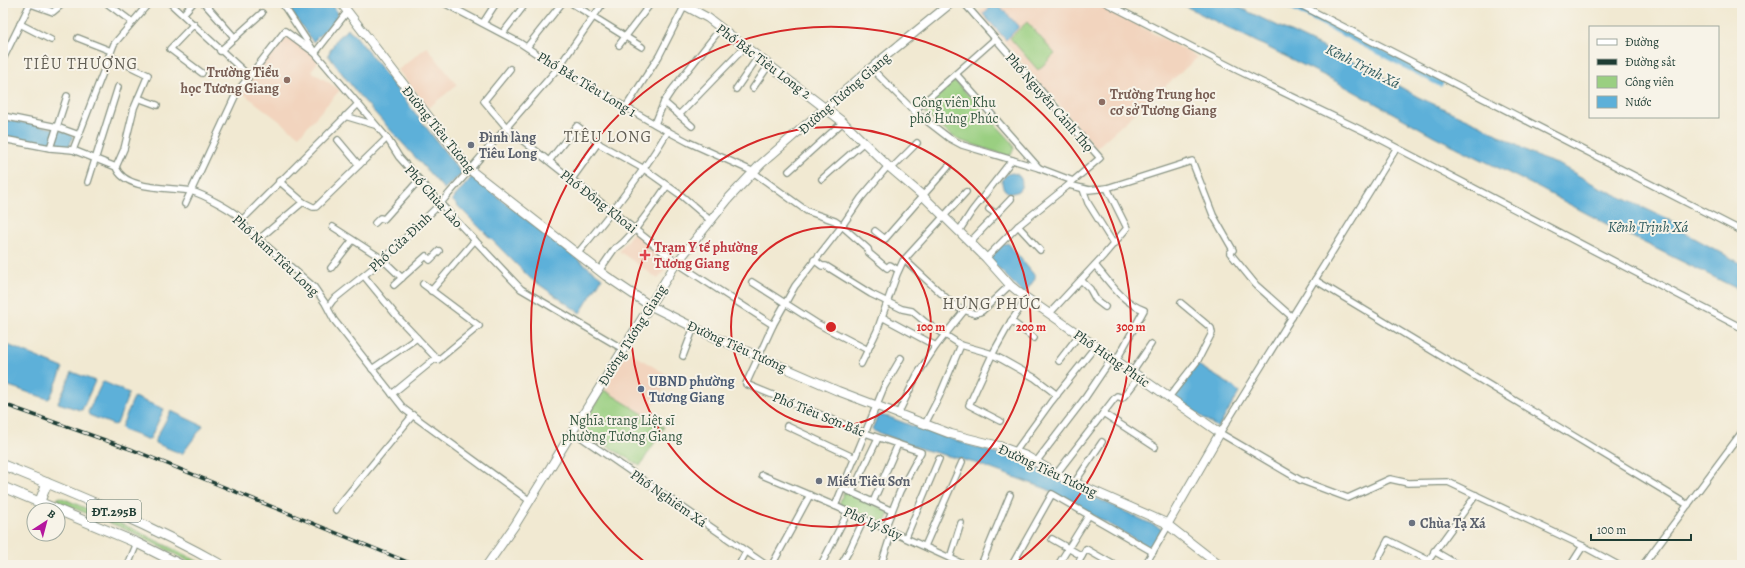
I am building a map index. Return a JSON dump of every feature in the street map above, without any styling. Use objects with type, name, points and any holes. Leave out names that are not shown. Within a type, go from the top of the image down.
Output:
[{"type":"main road","name":"ĐT.295B","points":[[3,465],[143,524],[221,565]]},
{"type":"main road","points":[[40,501],[47,483]]},
{"type":"main road","name":"ĐT.295B","points":[[3,487],[40,501],[137,543],[181,565]]},
{"type":"street","points":[[3,59],[29,4],[53,12],[62,3]]},
{"type":"street","points":[[73,150],[114,44],[149,3]]},
{"type":"street","points":[[170,3],[194,24],[220,51],[249,76]]},
{"type":"street","points":[[183,14],[193,3]]},
{"type":"street","points":[[204,3],[235,38]]},
{"type":"street","name":"Phố Chùa Lào","points":[[282,3],[316,53],[357,104],[387,138],[399,157],[440,204],[521,289],[623,349]]},
{"type":"street","name":"Đường Tiêu Tương","points":[[340,3],[469,169],[599,271],[649,305],[758,356],[877,407],[951,434],[999,446],[1015,452],[1057,474],[1168,525],[1219,565]]},
{"type":"street","name":"Phố Bắc Tiêu Long 1","points":[[444,3],[503,33],[558,68],[655,124],[754,172],[807,211],[835,221],[868,249],[869,254],[887,268],[890,265],[898,270]]},
{"type":"street","points":[[456,9],[460,3]]},
{"type":"street","points":[[483,23],[496,3]]},
{"type":"street","points":[[503,33],[526,3]]},
{"type":"street","points":[[527,47],[562,3]]},
{"type":"street","name":"Phố Cửa Đình","points":[[328,307],[333,300],[383,260],[440,204],[558,68],[603,3]]},
{"type":"street","points":[[619,45],[651,3]]},
{"type":"street","name":"Đường Tương Giang","points":[[487,565],[511,532],[649,305],[677,263],[711,221],[754,172],[871,68],[951,3]]},
{"type":"street","name":"Phố Nguyễn Cảnh Thọ","points":[[964,3],[1100,158],[1071,183]]},
{"type":"street","points":[[1106,3],[1239,71],[1396,148],[1742,328]]},
{"type":"street","points":[[1297,3],[1742,231]]},
{"type":"street","points":[[108,4],[132,22]]},
{"type":"street","points":[[573,4],[593,18],[603,22],[625,38],[642,47]]},
{"type":"street","points":[[626,107],[659,56],[683,4]]},
{"type":"street","name":"Phố Bắc Tiêu Long 2","points":[[683,4],[701,13],[826,108]]},
{"type":"street","points":[[185,204],[192,192],[237,92],[285,31],[316,53],[347,12]]},
{"type":"street","points":[[220,51],[262,13]]},
{"type":"street","points":[[20,24],[51,40]]},
{"type":"street","points":[[194,24],[170,49],[202,73]]},
{"type":"street","points":[[655,124],[664,102],[672,90],[721,28]]},
{"type":"street","points":[[78,38],[148,74],[134,108],[124,148],[116,167]]},
{"type":"street","points":[[914,111],[995,39]]},
{"type":"street","points":[[679,115],[745,47]]},
{"type":"street","points":[[736,89],[758,57]]},
{"type":"street","points":[[753,88],[769,65]]},
{"type":"street","points":[[871,68],[914,111],[962,145],[1039,168],[1083,189],[1089,190],[1107,188],[1192,162],[1213,215],[1233,250],[1230,253],[1256,285],[1292,317]]},
{"type":"street","name":"Phố Đồng Khoai","points":[[510,69],[484,101],[507,128],[677,263],[773,325]]},
{"type":"street","points":[[956,74],[1039,168]]},
{"type":"street","points":[[88,182],[118,87]]},
{"type":"street","points":[[50,147],[67,96]]},
{"type":"street","points":[[138,98],[157,106]]},
{"type":"street","points":[[664,102],[692,126]]},
{"type":"street","points":[[242,220],[357,104]]},
{"type":"street","name":"Phố Hưng Phúc","points":[[826,108],[923,196],[986,258],[1010,285],[1027,299],[1220,433]]},
{"type":"street","points":[[3,116],[57,127],[79,135]]},
{"type":"street","points":[[345,116],[376,125]]},
{"type":"street","points":[[789,171],[843,122]]},
{"type":"street","points":[[549,161],[577,126],[598,143],[644,169],[686,199],[711,221]]},
{"type":"street","points":[[577,254],[613,212],[644,169],[668,131]]},
{"type":"street","name":"Phố Nam Tiêu Long","points":[[3,138],[73,150],[116,167],[118,172],[129,180],[152,188],[192,192],[215,202],[242,220],[246,228],[314,287],[328,307],[334,320],[404,408],[530,500]]},
{"type":"street","points":[[280,181],[303,202],[316,207],[387,138]]},
{"type":"street","points":[[338,140],[359,165]]},
{"type":"street","points":[[822,179],[864,142]]},
{"type":"street","points":[[572,179],[598,143]]},
{"type":"street","points":[[758,356],[784,304],[814,260],[842,226],[861,198],[890,167],[916,143]]},
{"type":"street","points":[[1145,565],[1220,433],[1396,148]]},
{"type":"street","points":[[959,231],[972,211],[1012,160]]},
{"type":"street","points":[[875,231],[885,239],[948,167]]},
{"type":"street","points":[[375,223],[380,218],[384,219],[419,180]]},
{"type":"street","points":[[986,258],[1018,226],[1071,183]]},
{"type":"street","points":[[599,271],[615,248],[620,247],[635,229],[667,186]]},
{"type":"street","points":[[1049,314],[1127,228],[1107,188]]},
{"type":"street","points":[[1083,189],[1088,203],[1113,243]]},
{"type":"street","points":[[861,364],[882,317],[898,270],[943,216],[966,192]]},
{"type":"street","points":[[970,242],[1011,199]]},
{"type":"street","points":[[259,239],[303,202]]},
{"type":"street","points":[[989,208],[996,214]]},
{"type":"street","points":[[1018,226],[1040,250]]},
{"type":"street","points":[[333,227],[352,241],[383,260],[402,278]]},
{"type":"street","points":[[431,291],[475,240]]},
{"type":"street","points":[[331,268],[352,241]]},
{"type":"street","points":[[394,285],[426,256],[430,260],[439,251]]},
{"type":"street","points":[[814,260],[822,266],[826,266],[887,302],[912,311],[944,335],[961,345],[992,355],[1034,378],[1057,395]]},
{"type":"street","points":[[905,260],[956,307],[975,314],[982,311],[1010,285]]},
{"type":"street","points":[[1036,462],[1114,359],[1144,310],[1136,307],[1128,301],[1095,265]]},
{"type":"street","points":[[364,276],[417,338],[438,360],[480,326],[431,291],[424,284]]},
{"type":"street","points":[[1081,280],[1090,289],[1096,300],[1105,307]]},
{"type":"street","points":[[1315,280],[1688,505]]},
{"type":"street","points":[[752,282],[784,304],[818,324],[868,350]]},
{"type":"street","points":[[1000,421],[969,406],[992,355],[1011,321],[1027,299]]},
{"type":"street","points":[[1169,397],[1198,360],[1212,333],[1211,328],[1181,303]]},
{"type":"street","points":[[898,414],[917,375],[944,335],[964,311]]},
{"type":"street","points":[[882,317],[936,346]]},
{"type":"street","points":[[1011,321],[1034,338]]},
{"type":"street","points":[[683,356],[694,327]]},
{"type":"street","points":[[1059,361],[1079,335]]},
{"type":"street","points":[[372,369],[417,338]]},
{"type":"street","points":[[1132,372],[1151,344]]},
{"type":"street","points":[[925,424],[939,397],[961,345]]},
{"type":"street","points":[[1015,452],[1095,346]]},
{"type":"street","name":"Phố Tiêu Sơn Bắc","points":[[758,356],[746,384],[865,433],[921,452],[892,511]]},
{"type":"street","points":[[392,394],[436,358]]},
{"type":"street","name":"Phố Lý Súy","points":[[901,358],[886,382],[835,506],[906,537],[963,565]]},
{"type":"street","points":[[1057,474],[1117,396],[1122,398],[1139,377]]},
{"type":"street","points":[[1103,413],[1155,447]]},
{"type":"street","points":[[336,510],[413,415]]},
{"type":"street","points":[[787,426],[854,458]]},
{"type":"street","name":"Phố Nghiêm Xá","points":[[572,431],[766,565]]},
{"type":"street","points":[[1643,565],[1742,432]]},
{"type":"street","points":[[1220,433],[1300,480],[1348,498],[1378,483],[1390,479],[1408,483],[1448,482],[1583,546],[1618,565]]},
{"type":"street","points":[[852,492],[878,438]]},
{"type":"street","points":[[1075,482],[1102,442]]},
{"type":"street","points":[[874,502],[898,444]]},
{"type":"street","points":[[906,537],[939,459]]},
{"type":"street","points":[[924,546],[962,462]]},
{"type":"street","points":[[762,475],[835,506]]},
{"type":"street","points":[[842,488],[892,511],[884,528]]},
{"type":"street","points":[[1012,565],[1052,494],[1153,552]]},
{"type":"street","points":[[981,565],[1010,495]]},
{"type":"street","points":[[1375,565],[1388,540],[1426,563],[1476,495]]},
{"type":"street","points":[[772,565],[810,496]]},
{"type":"street","points":[[821,565],[848,512]]},
{"type":"street","points":[[1058,565],[1089,516]]},
{"type":"street","points":[[841,565],[864,518]]},
{"type":"street","points":[[950,558],[961,523]]},
{"type":"street","points":[[881,565],[892,531]]},
{"type":"street","points":[[1052,539],[1082,556]]},
{"type":"street","points":[[128,565],[137,543]]},
{"type":"street","points":[[1571,565],[1583,546]]},
{"type":"street","points":[[1077,565],[1086,549],[1114,565]]},
{"type":"street","points":[[1434,551],[1458,565]]},
{"type":"street","points":[[739,565],[746,552]]},
{"type":"shaded area","name":"Trường Trung học cơ sở Tương Giang","points":[[990,3],[1096,3],[1198,57],[1096,148],[979,12]]},
{"type":"shaded area","name":"Trường Tiểu học Tương Giang","points":[[285,33],[319,60],[311,71],[340,90],[299,136],[240,91]]},
{"type":"shaded area","points":[[427,47],[457,85],[428,108],[398,70]]},
{"type":"shaded area","name":"Trạm Y tế phường Tương Giang","points":[[635,230],[671,260],[658,279],[619,251]]},
{"type":"shaded area","points":[[628,351],[670,377],[647,416],[604,390]]},
{"type":"green space","points":[[1027,22],[1055,54],[1038,70],[1010,38]]},
{"type":"green space","name":"Công viên Khu phố Hưng Phúc","points":[[951,81],[957,83],[1011,141],[1014,148],[1011,155],[1008,156],[959,140],[949,134],[925,113],[923,107]]},
{"type":"green space","name":"Nghĩa trang Liệt sĩ phường Tương Giang","points":[[604,390],[664,427],[640,466],[580,429]]},
{"type":"green space","points":[[844,491],[890,512],[883,525],[839,505]]},
{"type":"green space","points":[[60,497],[133,529],[205,565],[196,565],[130,531],[66,505],[66,502],[59,502],[57,499]]},
{"type":"water","points":[[285,3],[331,3],[338,13],[337,18],[313,42]]},
{"type":"water","points":[[995,3],[997,3],[1019,27],[1006,40],[983,14]]},
{"type":"water","name":"Kênh Trịnh Xá","points":[[1179,3],[1230,3],[1376,73],[1418,97],[1480,125],[1540,158],[1560,165],[1595,185],[1674,222],[1687,234],[1742,264],[1742,291],[1616,229],[1535,186],[1434,136],[1337,82]]},
{"type":"water","points":[[348,29],[355,35],[462,174],[444,189],[357,93],[328,55],[337,38]]},
{"type":"water","points":[[3,119],[51,128],[69,134],[73,137],[69,147],[66,148],[3,136]]},
{"type":"water","points":[[1012,173],[1019,176],[1022,183],[1019,190],[1012,193],[1005,190],[1002,183],[1005,176]]},
{"type":"water","points":[[472,177],[602,278],[580,313],[530,278],[452,200]]},
{"type":"water","points":[[1008,243],[1035,276],[1035,279],[1024,294],[989,259],[1002,245]]},
{"type":"water","points":[[3,343],[63,368],[50,398],[48,399],[3,384]]},
{"type":"water","points":[[1198,365],[1234,387],[1239,393],[1218,428],[1175,398],[1174,395],[1195,366]]},
{"type":"water","points":[[72,372],[95,381],[82,410],[58,403]]},
{"type":"water","points":[[104,382],[129,393],[117,424],[114,425],[89,415],[88,412],[102,383]]},
{"type":"water","points":[[134,397],[164,409],[150,439],[121,428]]},
{"type":"water","points":[[171,411],[203,426],[182,454],[155,443],[155,440]]},
{"type":"water","points":[[878,415],[889,417],[920,429],[1028,464],[1164,530],[1152,549],[1047,489],[975,463],[922,449],[874,431],[872,429]]},
{"type":"waterway","points":[[1286,3],[1440,83]]},
{"type":"railway","points":[[3,404],[133,450],[415,565]]},
{"type":"place","name":"Trường Tiểu học Tương Giang","points":[[287,80]]},
{"type":"place","name":"Trường Trung học cơ sở Tương Giang","points":[[1102,102]]},
{"type":"place","name":"Đình làng Tiêu Long","points":[[471,145]]},
{"type":"place","name":"Trạm Y tế phường Tương Giang","points":[[645,255]]},
{"type":"place","name":"UBND phường Tương Giang","points":[[641,389]]},
{"type":"place","name":"Miếu Tiêu Sơn","points":[[819,481]]},
{"type":"place","name":"Chùa Tạ Xá","points":[[1412,523]]},
{"type":"district","name":"TIÊU THƯỢNG","points":[[81,63]]},
{"type":"district","name":"TIÊU LONG","points":[[608,136]]},
{"type":"district","name":"HƯNG PHÚC","points":[[992,303]]}]
